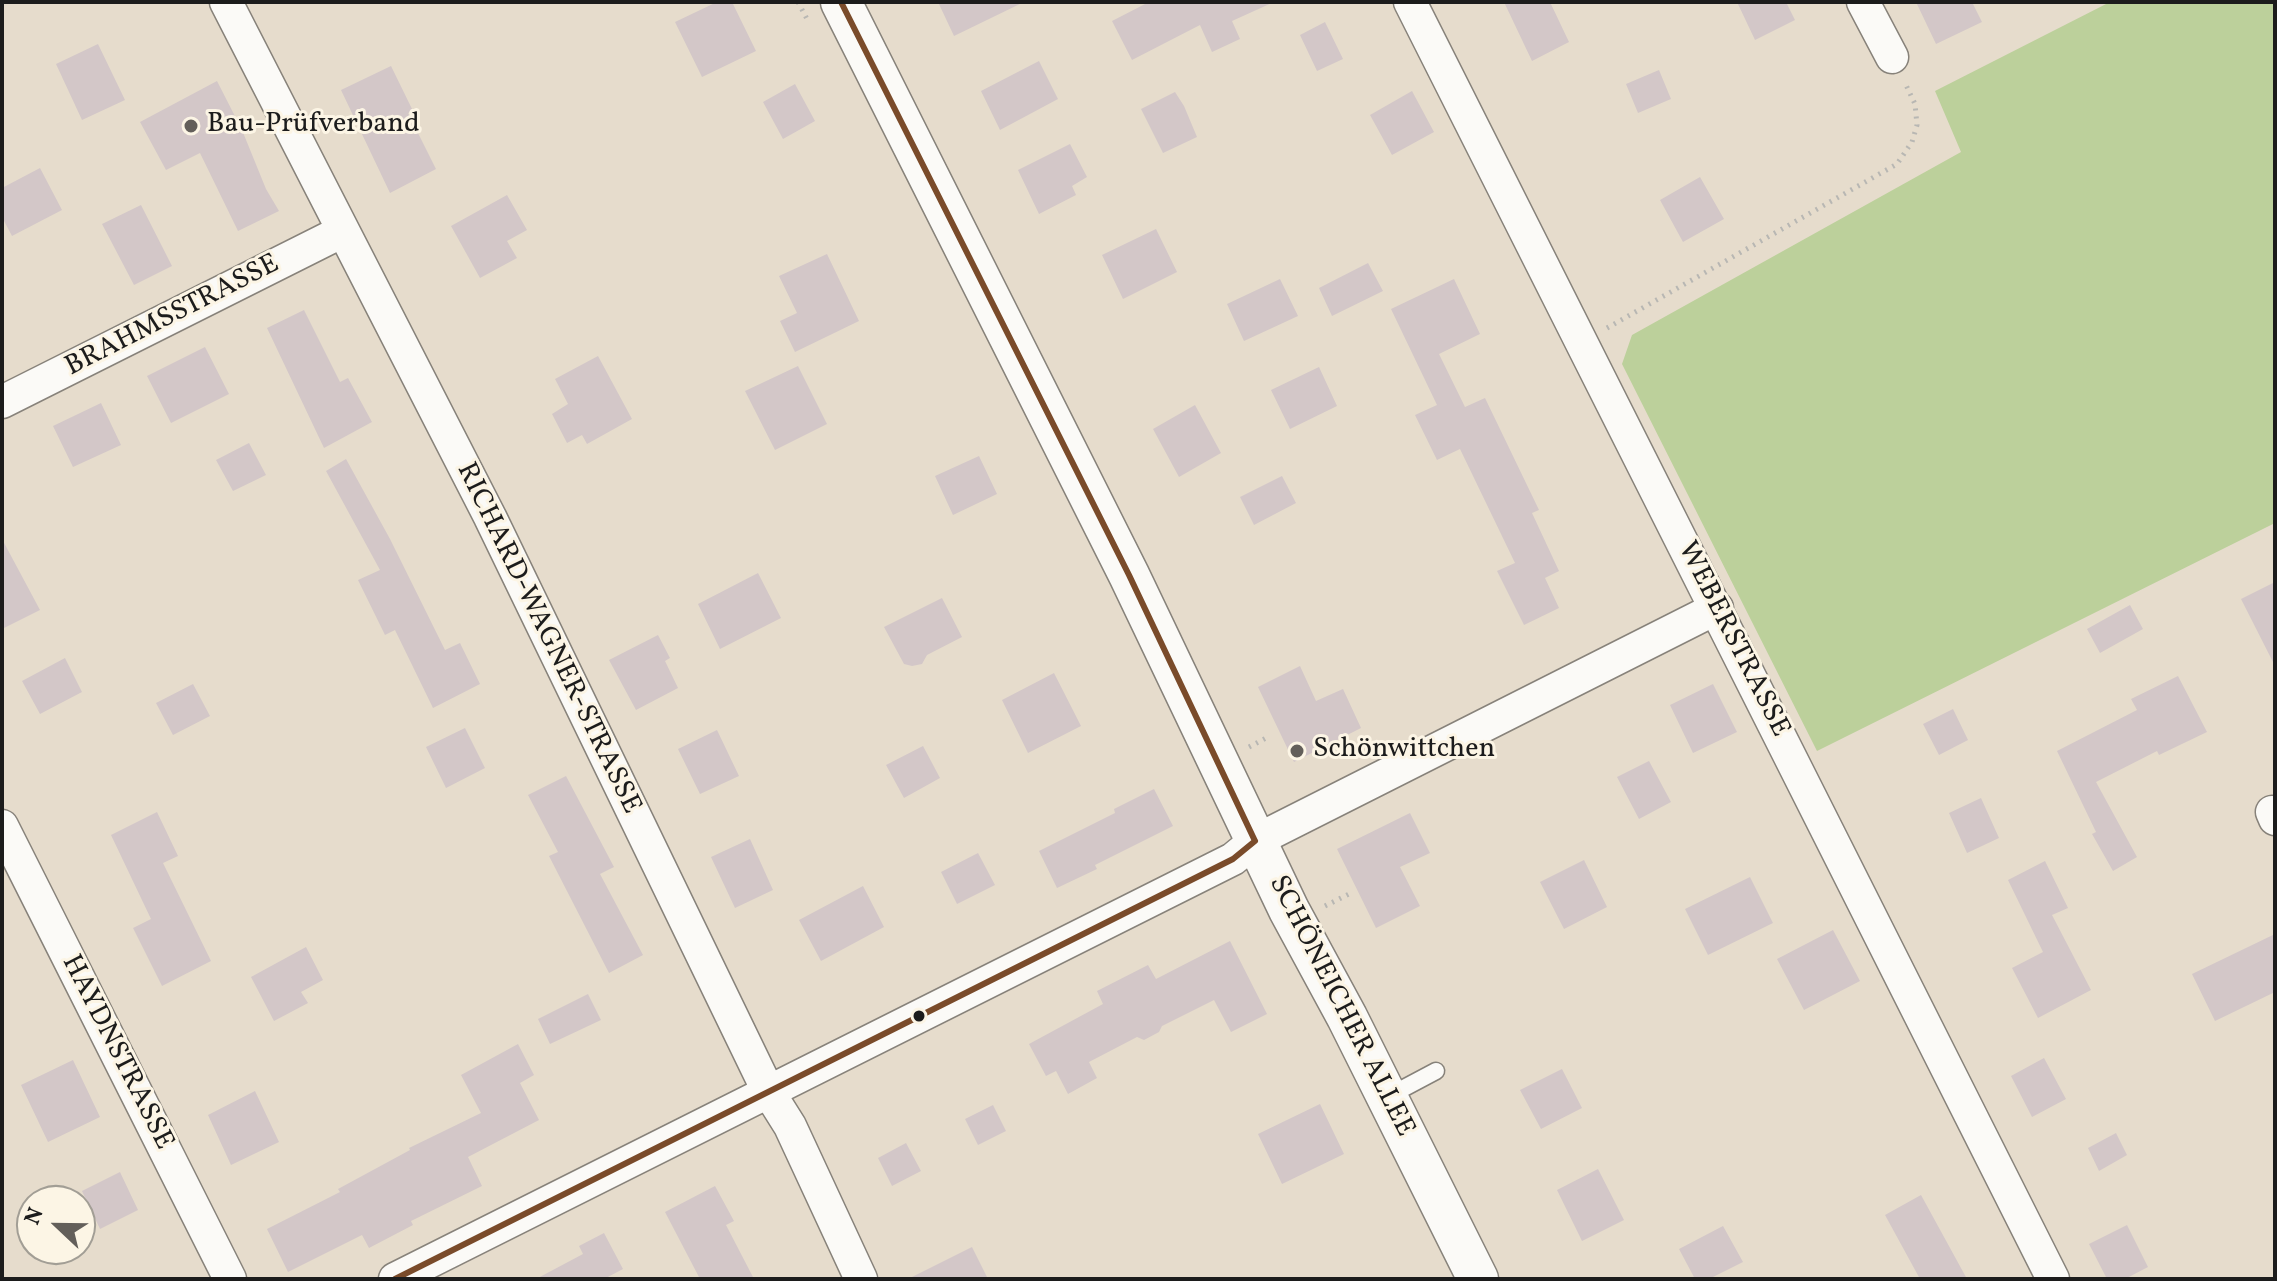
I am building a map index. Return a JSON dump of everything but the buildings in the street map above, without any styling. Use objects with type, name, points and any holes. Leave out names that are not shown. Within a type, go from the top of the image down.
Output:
[{"type":"street","name":"RICHARD-WAGNER-STRASSE","points":[[226,2],[507,552],[768,1091],[790,1126],[861,1279]]},
{"type":"street","name":"SCHÖNEICHER ALLEE","points":[[841,2],[1129,575],[1289,910],[1478,1279]]},
{"type":"street","name":"WEBERSTRASSE","points":[[1410,2],[2053,1279]]},
{"type":"street","points":[[1863,2],[1892,57]]},
{"type":"street","name":"BRAHMSSTRASSE","points":[[2,402],[343,231]]},
{"type":"street","points":[[395,1279],[1222,865],[1255,841],[1717,608]]},
{"type":"street","name":"HAYDNSTRASSE","points":[[2,826],[230,1279]]},
{"type":"lane","points":[[1387,1097],[1436,1071]]},
{"type":"path","points":[[1580,343],[1897,164],[1912,142],[1917,111],[1892,57]]},
{"type":"path","points":[[1241,751],[1270,736]]},
{"type":"path","points":[[1319,909],[1349,894]]},
{"type":"green space","points":[[2110,2],[2275,2],[2275,523],[1817,751],[1622,364],[1632,335],[1961,152],[1935,91]]},
{"type":"transit line","points":[[841,2],[1129,575],[1255,841]]},
{"type":"transit line","points":[[395,1279],[1233,859],[1255,841]]},
{"type":"place","name":"Bau-Prüfverband","points":[[191,126]]},
{"type":"place","name":"Schönwittchen","points":[[1297,751]]}]
